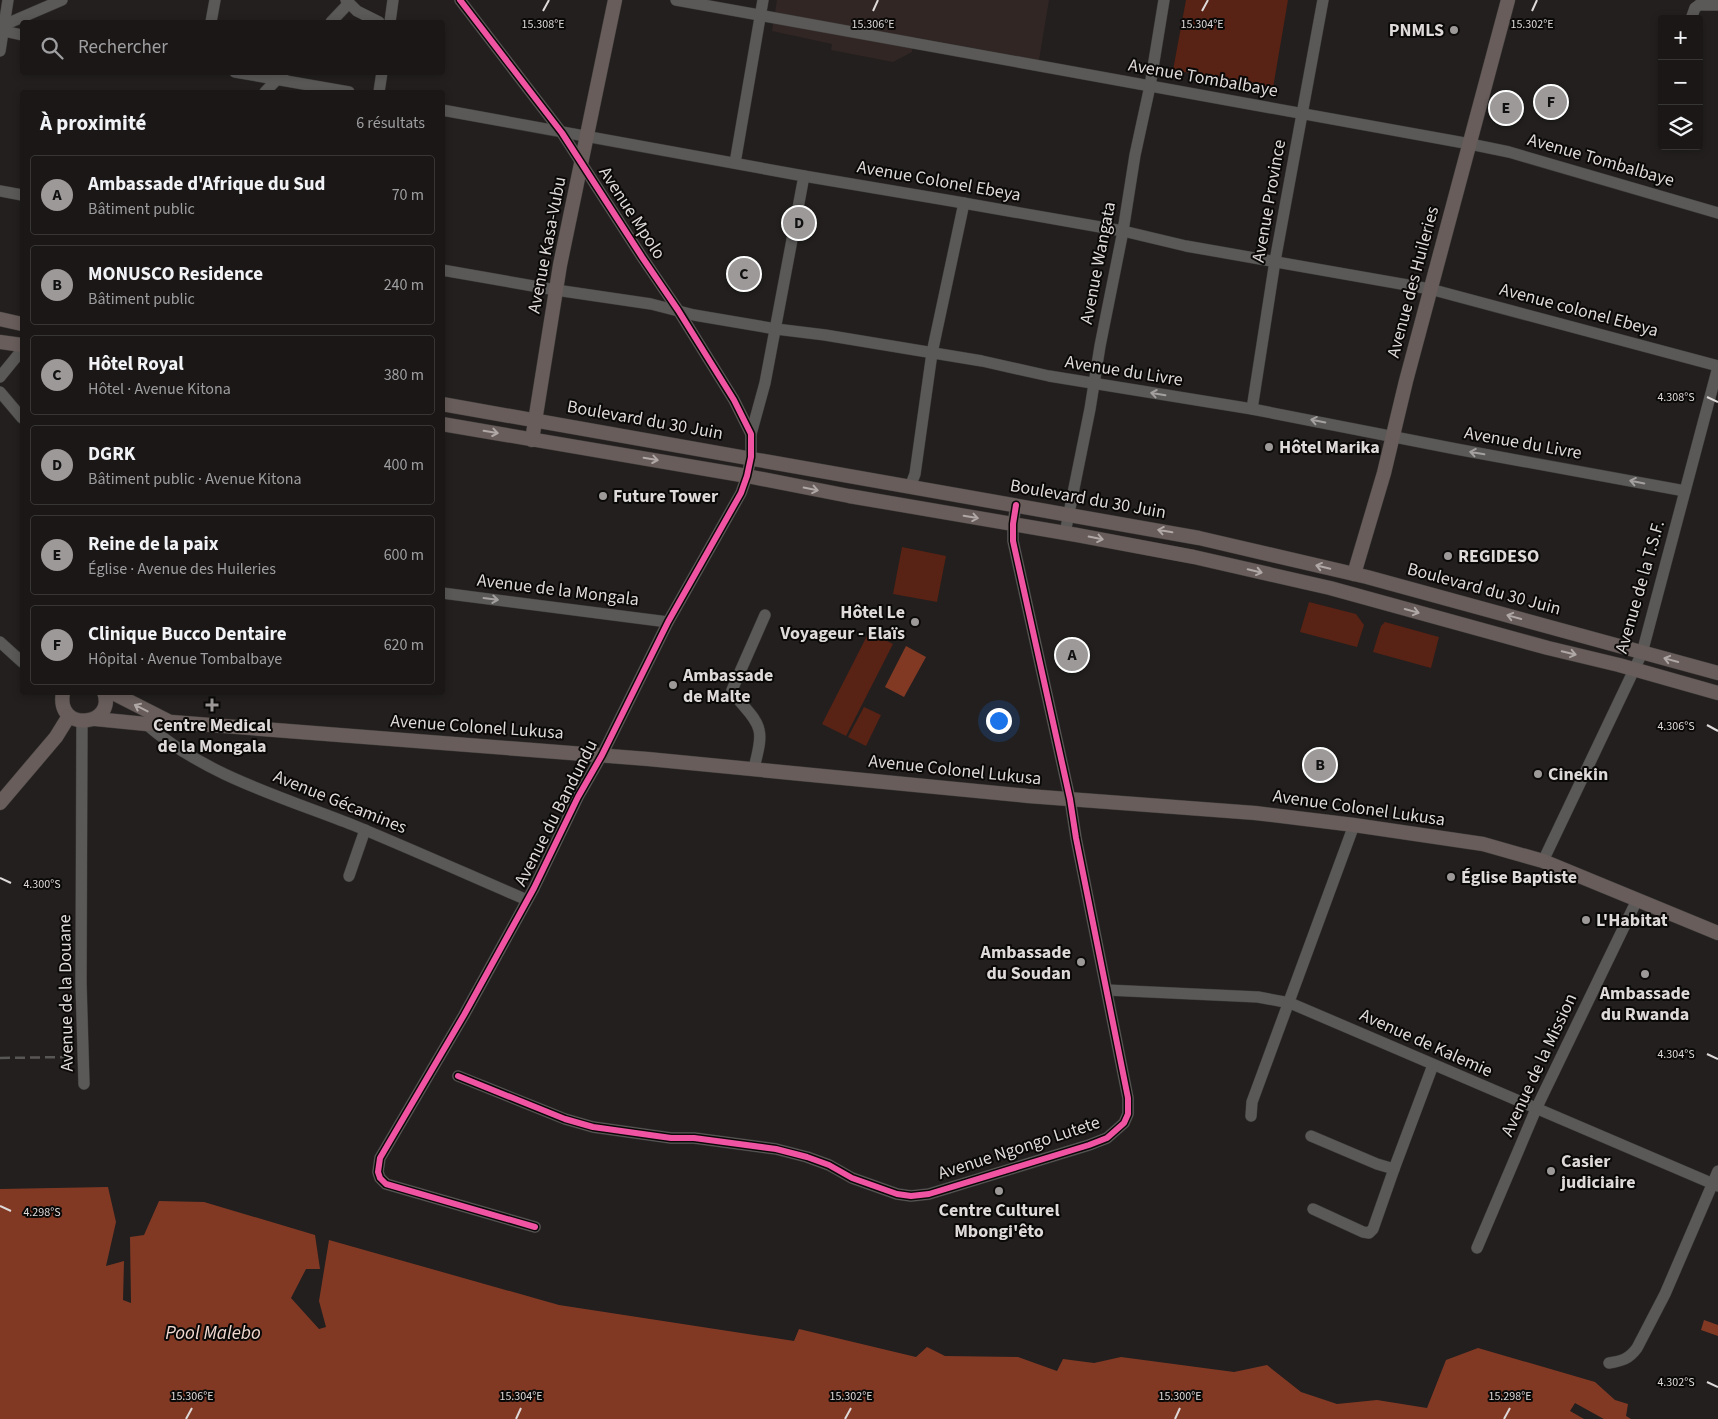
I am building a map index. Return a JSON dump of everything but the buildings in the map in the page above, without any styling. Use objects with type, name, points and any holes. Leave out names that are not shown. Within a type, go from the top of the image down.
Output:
[{"type":"main road","name":"Avenue Kasa-Vubu","points":[[532,440],[556,290],[615,0]]},
{"type":"main road","name":"Avenue des Huileries","points":[[1354,574],[1384,473],[1430,289],[1508,0]]},
{"type":"main road","points":[[0,319],[20,324]]},
{"type":"main road","points":[[0,342],[20,345]]},
{"type":"main road","name":"Boulevard du 30 Juin","points":[[445,405],[751,457],[1199,538],[1354,574],[1718,673]]},
{"type":"main road","points":[[445,425],[747,476],[1194,557],[1330,588],[1718,693]]},
{"type":"main road","points":[[63,695],[63,705],[82,719]]},
{"type":"main road","points":[[0,802],[56,737],[82,719],[101,713],[105,705],[104,695]]},
{"type":"main road","name":"Avenue Colonel Lukusa","points":[[117,695],[172,722]]},
{"type":"main road","name":"Avenue Colonel Lukusa","points":[[82,719],[146,724],[172,722],[602,755],[1070,799],[1255,813],[1354,825],[1484,844],[1542,860],[1718,933]]},
{"type":"street","points":[[0,51],[8,0]]},
{"type":"street","points":[[24,20],[62,0]]},
{"type":"street","points":[[211,20],[214,0]]},
{"type":"street","points":[[390,20],[393,0]]},
{"type":"street","name":"Avenue Mpolo","points":[[460,0],[562,133],[678,310],[734,400],[751,434],[751,457],[747,476]]},
{"type":"street","name":"Avenue Tombalbaye","points":[[676,0],[1470,144],[1509,152],[1718,213]]},
{"type":"street","points":[[735,163],[763,0]]},
{"type":"street","name":"Avenue Wangata","points":[[1066,533],[1068,514],[1095,384],[1100,346],[1123,231],[1135,155],[1150,86],[1164,0]]},
{"type":"street","name":"Avenue Province","points":[[1252,409],[1275,261],[1323,0]]},
{"type":"street","points":[[333,20],[347,2],[367,18],[373,20]]},
{"type":"street","points":[[1692,15],[1695,8],[1699,5],[1718,5]]},
{"type":"street","points":[[2,32],[20,22]]},
{"type":"street","points":[[2,32],[20,35]]},
{"type":"street","points":[[379,90],[382,75]]},
{"type":"street","points":[[267,90],[280,76],[340,90]]},
{"type":"street","name":"Avenue Colonel Ebeya","points":[[445,111],[804,176],[1123,231],[1186,246],[1430,289]]},
{"type":"street","points":[[751,434],[763,392],[776,329],[804,176]]},
{"type":"street","points":[[0,191],[20,196]]},
{"type":"street","points":[[910,486],[915,474],[932,353],[964,203]]},
{"type":"street","name":"Avenue du Livre","points":[[445,271],[651,304],[694,315],[776,329],[825,335],[932,353],[1095,384],[1252,409],[1685,491]]},
{"type":"street","name":"Avenue colonel Ebeya","points":[[1430,289],[1718,366]]},
{"type":"street","points":[[0,376],[20,352]]},
{"type":"street","name":"Avenue de la T.S.F.","points":[[1542,860],[1642,653],[1718,366]]},
{"type":"street","points":[[0,392],[20,416]]},
{"type":"street","name":"Avenue du Bandundu","points":[[534,1227],[386,1184],[380,1178],[378,1172],[380,1158],[464,1015],[527,900],[668,622],[741,493],[747,476]]},
{"type":"street","name":"Avenue Ngongo Lutete","points":[[458,1076],[565,1119],[593,1128],[776,1148],[828,1165],[874,1187],[911,1196],[921,1195],[1089,1144],[1107,1138],[1117,1131],[1124,1123],[1128,1114],[1128,1098],[1076,838],[1070,799],[1013,541],[1016,505]]},
{"type":"street","name":"Avenue de la Mongala","points":[[445,593],[668,622]]},
{"type":"street","points":[[754,769],[760,737],[759,729],[732,690],[765,615]]},
{"type":"street","points":[[0,642],[20,660]]},
{"type":"street","name":"Avenue de la Douane","points":[[82,719],[81,983],[84,1084]]},
{"type":"street","name":"Avenue Gécamines","points":[[146,724],[165,740],[188,755],[235,779],[365,830],[527,900]]},
{"type":"street","points":[[1250,1116],[1252,1102],[1354,825]]},
{"type":"street","points":[[350,876],[365,830]]},
{"type":"street","name":"Avenue de la Mission","points":[[1477,1248],[1536,1108],[1638,900]]},
{"type":"street","name":"Avenue de Kalemie","points":[[1107,990],[1258,997],[1290,1003],[1715,1185]]},
{"type":"street","points":[[1313,1209],[1363,1232],[1369,1233],[1373,1229],[1433,1065]]},
{"type":"street","points":[[1311,1136],[1377,1164],[1394,1169]]},
{"type":"street","points":[[1609,1363],[1623,1361],[1631,1356],[1637,1348],[1665,1294],[1715,1185],[1718,1171]]},
{"type":"shaded area","points":[[777,0],[1049,0],[1039,60],[914,37],[912,52],[893,62],[831,50],[832,44],[772,31]]},
{"type":"shaded area","points":[[1186,0],[1288,0],[1273,88],[1173,70]]},
{"type":"shaded area","points":[[902,547],[946,556],[937,602],[893,594]]},
{"type":"shaded area","points":[[1309,602],[1356,614],[1364,625],[1357,647],[1300,632]]},
{"type":"shaded area","points":[[1385,622],[1439,637],[1431,668],[1373,652],[1381,626]]},
{"type":"shaded area","points":[[869,632],[893,644],[846,736],[822,724]]},
{"type":"shaded area","points":[[864,707],[881,715],[866,746],[848,737]]},
{"type":"water","points":[[906,646],[926,657],[904,697],[885,687]]},
{"type":"water","name":"Pool Malebo","points":[[108,1187],[116,1222],[106,1266],[124,1261],[123,1300],[131,1303],[130,1237],[144,1235],[159,1201],[204,1202],[315,1235],[320,1269],[306,1269],[291,1298],[319,1329],[326,1327],[319,1301],[329,1240],[559,1305],[794,1341],[799,1329],[916,1357],[927,1347],[945,1356],[1018,1357],[1057,1371],[1063,1359],[1094,1363],[1121,1357],[1234,1372],[1267,1365],[1301,1392],[1337,1404],[1377,1400],[1427,1408],[1446,1360],[1478,1348],[1595,1382],[1615,1400],[1628,1404],[1626,1416],[1631,1419],[0,1419],[0,1189]]},
{"type":"water","points":[[1704,1320],[1718,1325],[1718,1336],[1701,1330]]},
{"type":"pier","points":[[1575,1403],[1604,1419],[1584,1419],[1570,1411]]},
{"type":"railway","points":[[0,1058],[70,1057]]},
{"type":"cycle path","points":[[460,0],[562,133],[678,310],[734,400],[751,434],[751,457],[741,493],[668,622],[602,755],[578,797],[534,888],[464,1015],[380,1158],[378,1172],[380,1178],[386,1184],[535,1227]]},
{"type":"cycle path","points":[[458,1076],[565,1119],[593,1127],[671,1138],[694,1138],[776,1149],[829,1165],[852,1178],[897,1194],[911,1196],[929,1194],[1089,1145],[1107,1138],[1124,1123],[1128,1114],[1128,1098],[1076,838],[1070,799],[1013,541],[1016,505]]},
{"type":"place","name":"PNMLS","points":[[1454,30]]},
{"type":"place","name":"Clinique Bucco Dentaire","points":[[1551,102]]},
{"type":"place","name":"Reine de la paix","points":[[1506,108]]},
{"type":"place","name":"DGRK","points":[[799,223]]},
{"type":"place","name":"Hôtel Royal","points":[[744,274]]},
{"type":"place","name":"Hôtel Marika","points":[[1269,447]]},
{"type":"place","name":"Future Tower","points":[[603,496]]},
{"type":"place","name":"REGIDESO","points":[[1448,556]]},
{"type":"place","name":"Hôtel Le Voyageur - Elaïs","points":[[915,622]]},
{"type":"place","name":"Ambassade d'Afrique du Sud","points":[[1072,655]]},
{"type":"place","name":"Ambassade de Malte","points":[[673,685]]},
{"type":"place","name":"Centre Medical de la Mongala","points":[[212,705]]},
{"type":"place","name":"MONUSCO Residence","points":[[1320,765]]},
{"type":"place","name":"Cinekin","points":[[1538,774]]},
{"type":"place","name":"Église Baptiste","points":[[1451,877]]},
{"type":"place","name":"L'Habitat","points":[[1586,920]]},
{"type":"place","name":"Ambassade du Soudan","points":[[1081,962]]},
{"type":"place","name":"Ambassade du Rwanda","points":[[1645,974]]},
{"type":"place","name":"Casier judiciaire","points":[[1551,1171]]},
{"type":"place","name":"Centre Culturel Mbongi'êto","points":[[999,1191]]}]
